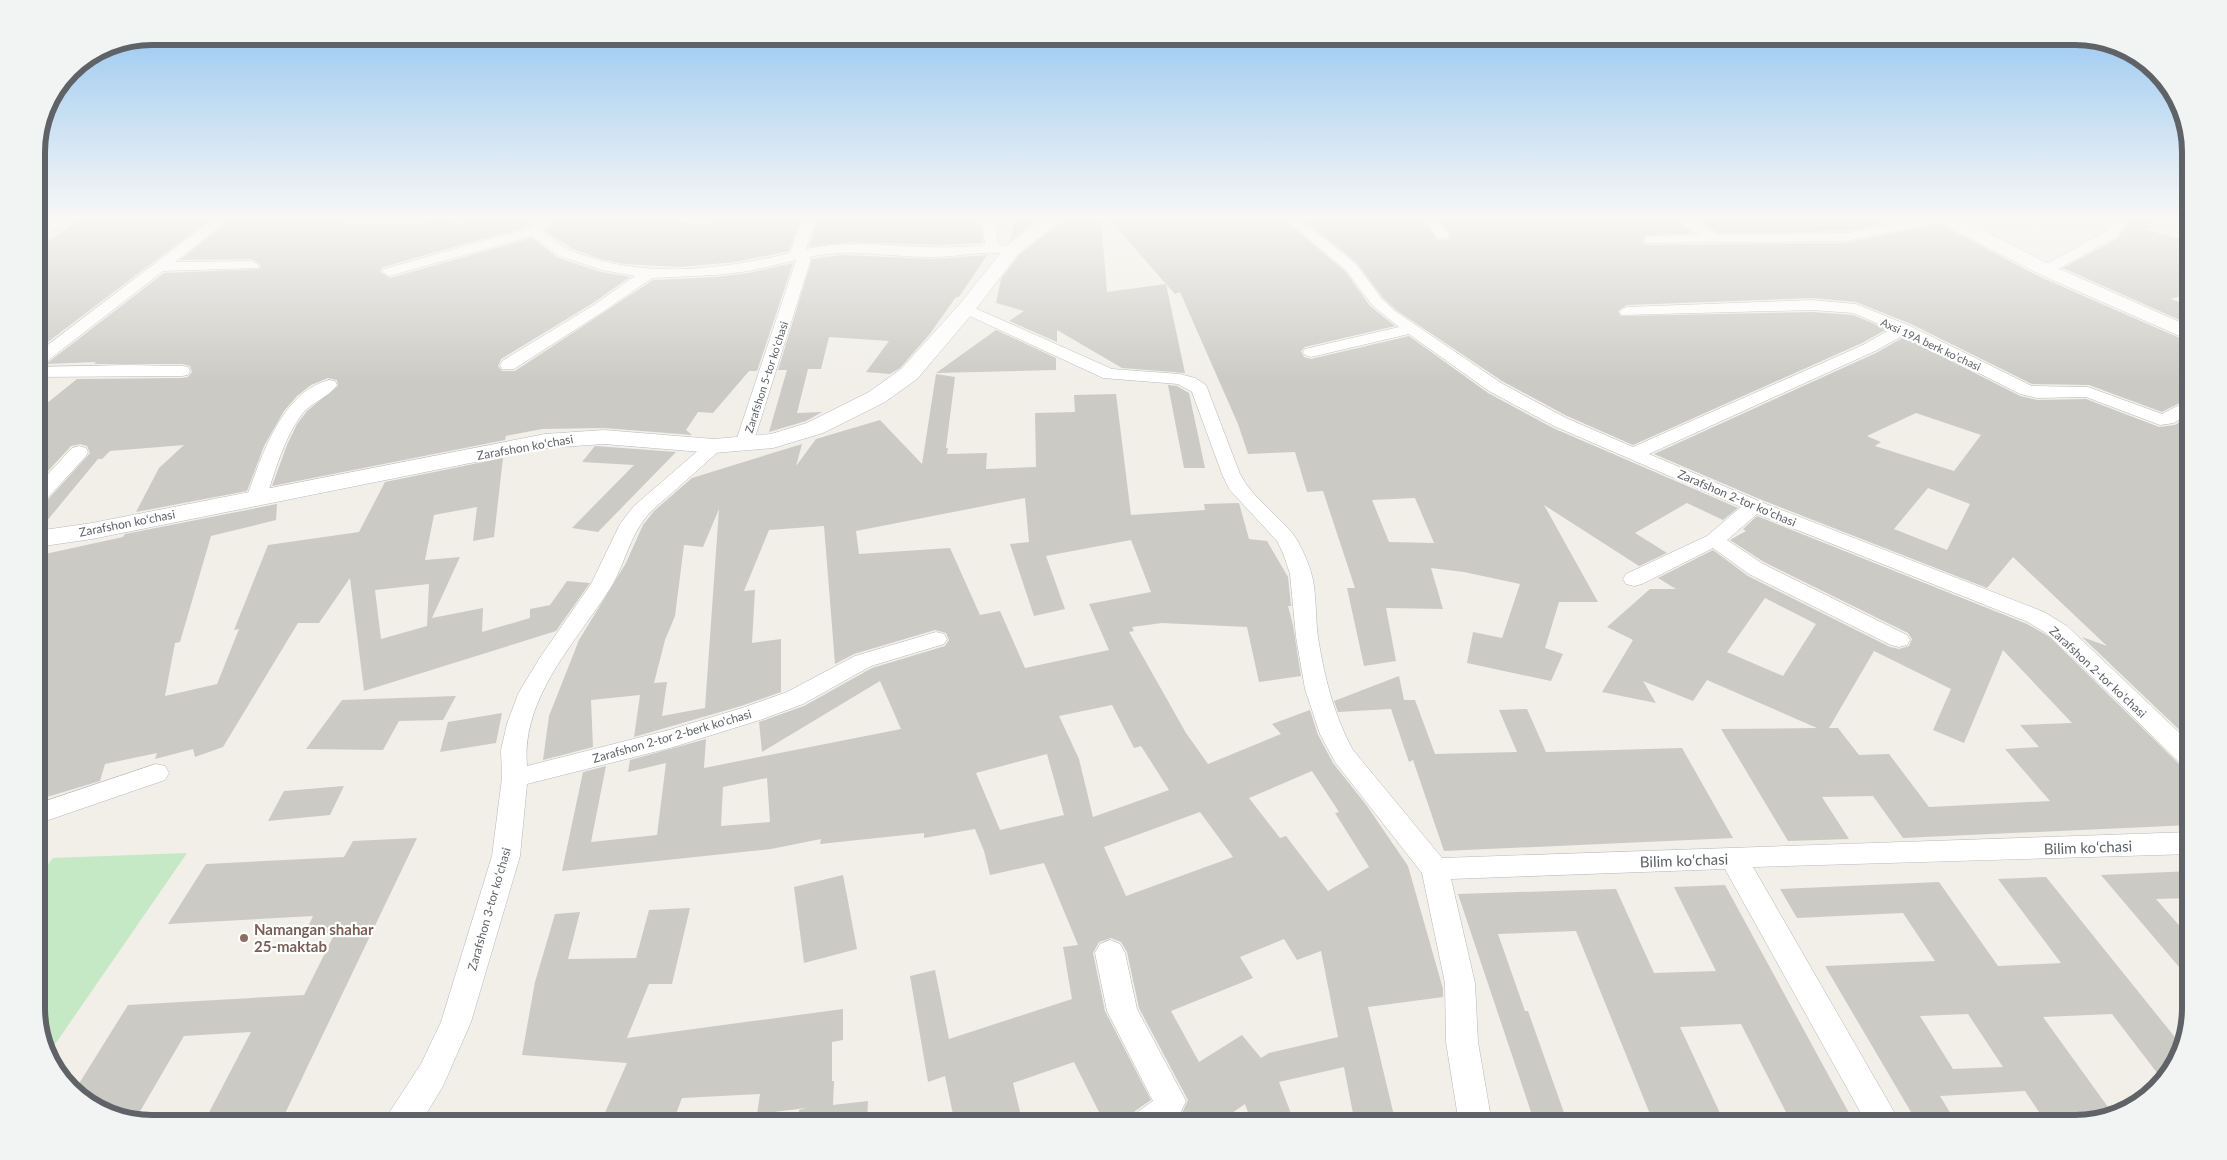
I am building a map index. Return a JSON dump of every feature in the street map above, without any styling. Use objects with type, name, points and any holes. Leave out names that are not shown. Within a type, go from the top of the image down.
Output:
[{"type":"street","points":[[45,355],[152,273]]},
{"type":"street","points":[[643,273],[668,273]]},
{"type":"street","name":"Zarafshon 5-tor koʻchasi","points":[[744,444],[798,273]]},
{"type":"street","name":"Zarafshon koʻchasi","points":[[45,537],[256,499],[545,441],[604,437],[714,446],[773,441],[814,428],[877,397],[908,374],[966,309],[988,273]]},
{"type":"street","name":"Zarafshon 2-tor koʼchasi","points":[[1355,273],[1377,302],[1411,329],[1495,387],[1560,422],[1754,506],[2036,617],[2059,632],[2182,750]]},
{"type":"street","points":[[2053,273],[2182,331]]},
{"type":"street","points":[[508,365],[599,308],[648,274]]},
{"type":"street","name":"Аxsi 19А berk koʼchasi","points":[[1627,312],[1830,305],[1856,309],[1904,329],[2032,392],[2088,392],[2160,420],[2168,419],[2182,410]]},
{"type":"street","points":[[966,309],[1109,374],[1180,380],[1189,382],[1200,389],[1231,474],[1239,489],[1286,539],[1293,553],[1301,574],[1307,636],[1317,689],[1332,734],[1344,756],[1435,869],[1460,983],[1462,1042],[1474,1115]]},
{"type":"street","points":[[1311,352],[1411,329]]},
{"type":"street","points":[[1633,454],[1869,348],[1904,329]]},
{"type":"street","points":[[45,372],[113,370],[182,372]]},
{"type":"street","points":[[256,499],[272,455],[293,416],[303,403],[329,384]]},
{"type":"street","name":"Zarafshon 3-tor koʻchasi","points":[[407,1115],[432,1075],[456,1022],[506,856],[515,778],[513,750],[519,724],[530,694],[547,664],[602,585],[627,528],[641,510],[714,446]]},
{"type":"street","points":[[45,489],[79,452]]},
{"type":"street","points":[[1634,579],[1714,540],[1754,506]]},
{"type":"street","points":[[1714,540],[1756,570],[1899,640]]},
{"type":"street","name":"Zarafshon 2-tor 2-berk ko'chasi","points":[[515,778],[670,739],[751,714],[795,698],[863,661],[936,639]]},
{"type":"street","points":[[45,811],[156,773]]},
{"type":"street","name":"Bilim koʻchasi","points":[[1435,869],[2182,843]]},
{"type":"street","points":[[1733,858],[1880,1115]]},
{"type":"street","points":[[1110,953],[1122,1011],[1170,1101],[1166,1111],[1160,1115]]},
{"type":"green space","points":[[187,853],[53,1047],[45,1015],[45,868],[53,858]]},
{"type":"building","points":[[45,273],[139,273],[45,344]]},
{"type":"building","points":[[164,273],[382,273],[390,278],[407,273],[608,273],[630,277],[593,303],[501,359],[498,366],[502,371],[515,371],[653,280],[716,277],[748,273],[790,273],[757,371],[749,371],[713,413],[698,412],[686,430],[692,435],[604,428],[542,429],[506,436],[505,440],[272,486],[297,424],[307,411],[338,386],[337,380],[328,378],[311,385],[297,396],[284,411],[264,446],[247,491],[136,512],[159,468],[184,445],[110,451],[102,459],[98,459],[45,523],[45,503],[90,453],[87,446],[80,444],[71,446],[45,474],[45,405],[77,379],[182,378],[188,377],[192,372],[190,366],[182,364],[94,364],[96,362],[46,364]]},
{"type":"building","points":[[808,273],[975,273],[929,335],[900,368],[890,374],[866,372],[889,341],[829,337],[821,369],[808,369],[797,413],[822,412],[806,421],[769,432],[787,370],[778,370]]},
{"type":"building","points":[[1005,273],[1105,273],[1107,292],[1166,284],[1185,373],[1122,368],[1057,330],[1057,342],[1009,321],[1024,311],[996,303],[1001,279]]},
{"type":"building","points":[[1157,273],[1347,273],[1370,306],[1395,326],[1305,347],[1301,351],[1304,357],[1311,359],[1409,336],[1488,393],[1553,428],[1738,508],[1723,520],[1687,503],[1635,533],[1667,553],[1639,566],[1544,505],[1598,602],[1559,602],[1545,648],[1563,654],[1551,681],[1467,663],[1473,632],[1502,638],[1520,584],[1464,572],[1431,568],[1443,609],[1386,608],[1396,661],[1364,666],[1347,588],[1355,588],[1323,491],[1307,492],[1295,452],[1248,454],[1238,424],[1180,292],[1175,294]],"holes":[[[1415,498],[1434,543],[1389,542],[1372,500]]]},
{"type":"building","points":[[1365,273],[2033,273],[2182,339],[2182,402],[2162,412],[2089,385],[2032,384],[1911,324],[1856,302],[1812,298],[1627,305],[1618,311],[1621,316],[1812,312],[1853,315],[1887,329],[1862,343],[1633,445],[1567,416],[1502,381],[1396,310],[1383,298]]},
{"type":"building","points":[[2075,273],[2182,273],[2182,296],[2171,299],[2182,303],[2182,321]]},
{"type":"building","points":[[996,330],[1056,358],[1056,370],[936,373]]},
{"type":"building","points":[[1904,337],[2020,396],[2037,400],[2086,399],[2159,427],[2175,425],[2182,420],[2182,732],[2082,637],[2107,646],[2013,557],[1987,588],[1762,500],[1654,454],[1876,353]],"holes":[[[1916,413],[1981,435],[1954,471],[1875,446],[1881,442],[1867,436]],[[1928,488],[1970,504],[1947,550],[1894,529]]]},
{"type":"building","points":[[936,374],[955,377],[946,448],[948,448],[947,454],[987,453],[986,469],[1036,467],[1035,413],[1075,412],[1074,395],[1116,394],[1131,515],[1205,510],[1204,504],[1239,503],[1249,539],[1267,541],[1288,577],[1291,606],[1288,606],[1301,676],[1259,682],[1247,627],[1162,623],[1132,627],[1134,631],[1129,632],[1186,733],[1208,764],[1281,734],[1272,724],[1310,710],[1318,735],[1333,763],[1367,806],[1408,866],[1443,989],[1443,997],[1368,1007],[1394,1115],[1353,1115],[1344,1067],[1279,1082],[1292,1115],[1249,1115],[1245,1104],[1229,1115],[1181,1115],[1188,1100],[1139,1008],[1127,952],[1121,942],[1111,938],[1099,942],[1093,953],[1105,1011],[1151,1100],[1135,1111],[1133,1115],[1100,1115],[1074,1062],[1013,1083],[1021,1115],[953,1115],[945,1076],[928,1082],[910,976],[935,970],[949,1039],[1072,999],[1063,947],[1078,945],[1044,863],[990,875],[984,851],[975,829],[924,838],[924,833],[820,844],[821,839],[771,849],[562,871],[583,772],[606,766],[591,842],[657,835],[666,763],[628,772],[630,760],[706,739],[704,768],[901,729],[880,681],[762,752],[759,722],[804,706],[872,668],[945,646],[949,640],[946,633],[935,630],[854,654],[835,664],[824,526],[769,530],[744,591],[755,590],[752,643],[781,639],[781,692],[741,706],[634,737],[640,695],[591,700],[593,747],[543,760],[549,716],[579,640],[626,563],[643,525],[654,511],[692,478],[802,444],[796,466],[816,439],[880,420],[922,464]],"holes":[[[1025,498],[1029,542],[1010,544],[1034,616],[1065,609],[1046,556],[1131,540],[1151,592],[1089,604],[1109,650],[1025,668],[1000,611],[980,615],[950,548],[859,554],[856,531]],[[719,509],[705,708],[662,716],[667,682],[654,683],[665,640],[675,616],[684,545],[703,547]],[[1112,705],[1134,748],[1141,746],[1169,790],[1093,817],[1079,759],[1059,716]],[[1047,754],[1064,815],[1000,830],[976,773]],[[1312,771],[1339,812],[1335,813],[1369,867],[1328,891],[1286,836],[1280,838],[1249,798]],[[767,778],[770,822],[721,826],[723,787]],[[1200,812],[1233,857],[1126,896],[1104,847]],[[1284,939],[1297,960],[1321,951],[1338,1037],[1269,1053],[1261,1058],[1242,1035],[1199,1062],[1171,1011],[1253,978],[1240,957]]]},
{"type":"building","points":[[1168,385],[1177,386],[1189,393],[1205,468],[1184,468]]},
{"type":"building","points":[[595,446],[676,452],[598,532],[572,528],[634,465],[582,462]]},
{"type":"building","points":[[503,458],[494,537],[473,541],[477,507],[434,515],[425,560],[460,557],[432,618],[483,608],[482,632],[530,618],[530,609],[550,605],[567,581],[590,583],[556,631],[364,691],[350,578],[319,623],[298,623],[223,747],[195,757],[193,749],[155,759],[157,753],[105,764],[100,781],[45,798],[45,554],[123,537],[125,534],[277,504],[276,520],[211,536],[180,642],[175,643],[165,696],[217,684],[239,629],[234,630],[268,545],[359,532],[385,482]],"holes":[[[429,584],[427,626],[381,639],[375,590]]]},
{"type":"building","points":[[1757,516],[2027,624],[2050,637],[2182,766],[2182,825],[1903,838],[1873,796],[1822,797],[1849,839],[1788,841],[1721,729],[1817,728],[1707,680],[1693,701],[1643,681],[1656,703],[1602,692],[1633,640],[1607,627],[1650,589],[1676,589],[1658,578],[1713,550],[1748,576],[1890,647],[1899,649],[1909,646],[1912,639],[1908,633],[1764,562],[1730,540],[1746,531],[1743,529]],"holes":[[[1765,598],[1816,624],[1783,676],[1727,652]],[[2003,650],[2072,723],[2020,725],[2039,747],[2005,749],[2050,801],[1929,807],[1889,754],[1859,755],[1838,728],[1829,728],[1874,651],[1951,689],[1933,730],[1964,743]]]},
{"type":"building","points":[[1399,676],[1404,700],[1415,700],[1435,754],[1517,752],[1499,710],[1527,709],[1546,752],[1682,748],[1733,838],[1444,851],[1413,760],[1409,762],[1391,709],[1338,712],[1334,701]]},
{"type":"building","points":[[456,696],[443,720],[399,721],[383,750],[306,749],[342,700]]},
{"type":"building","points":[[502,713],[496,743],[440,752],[448,722]]},
{"type":"building","points":[[344,786],[330,815],[268,821],[284,791]]},
{"type":"building","points":[[417,838],[284,1115],[208,1115],[251,1032],[184,1036],[138,1114],[105,1104],[78,1085],[128,1005],[304,995],[335,933],[304,935],[313,916],[168,924],[206,864],[344,857],[353,841]]},
{"type":"building","points":[[2182,871],[2182,898],[2156,899],[2182,929],[2182,970],[2101,875]]},
{"type":"building","points":[[843,875],[857,949],[804,963],[794,887]]},
{"type":"building","points":[[2046,877],[2177,1040],[2171,1055],[2159,1075],[2112,1014],[2043,1017],[2109,1109],[2089,1114],[2041,1115],[2025,1091],[1940,1096],[1952,1115],[1913,1115],[1825,966],[1935,961],[1903,913],[1797,918],[1780,889],[1939,882],[1998,966],[2061,963],[1998,879]],"holes":[[[1968,1014],[2003,1067],[1953,1069],[1920,1016]]]},
{"type":"building","points":[[1725,885],[1850,1115],[1787,1115],[1741,1024],[1680,1027],[1721,1115],[1650,1115],[1576,931],[1498,934],[1565,1115],[1532,1115],[1458,894],[1616,889],[1654,973],[1716,971],[1674,887]]},
{"type":"building","points":[[690,908],[672,984],[649,984],[627,1038],[843,1009],[843,1040],[832,1042],[833,1105],[868,1101],[867,1115],[799,1115],[799,1110],[806,1108],[757,1114],[760,1094],[682,1098],[675,1115],[604,1115],[627,1063],[522,1055],[535,982],[555,914],[580,912],[568,959],[636,958],[649,910]]},
{"type":"place","name":"Namangan shahar 25-maktab","points":[[244,938]]}]
